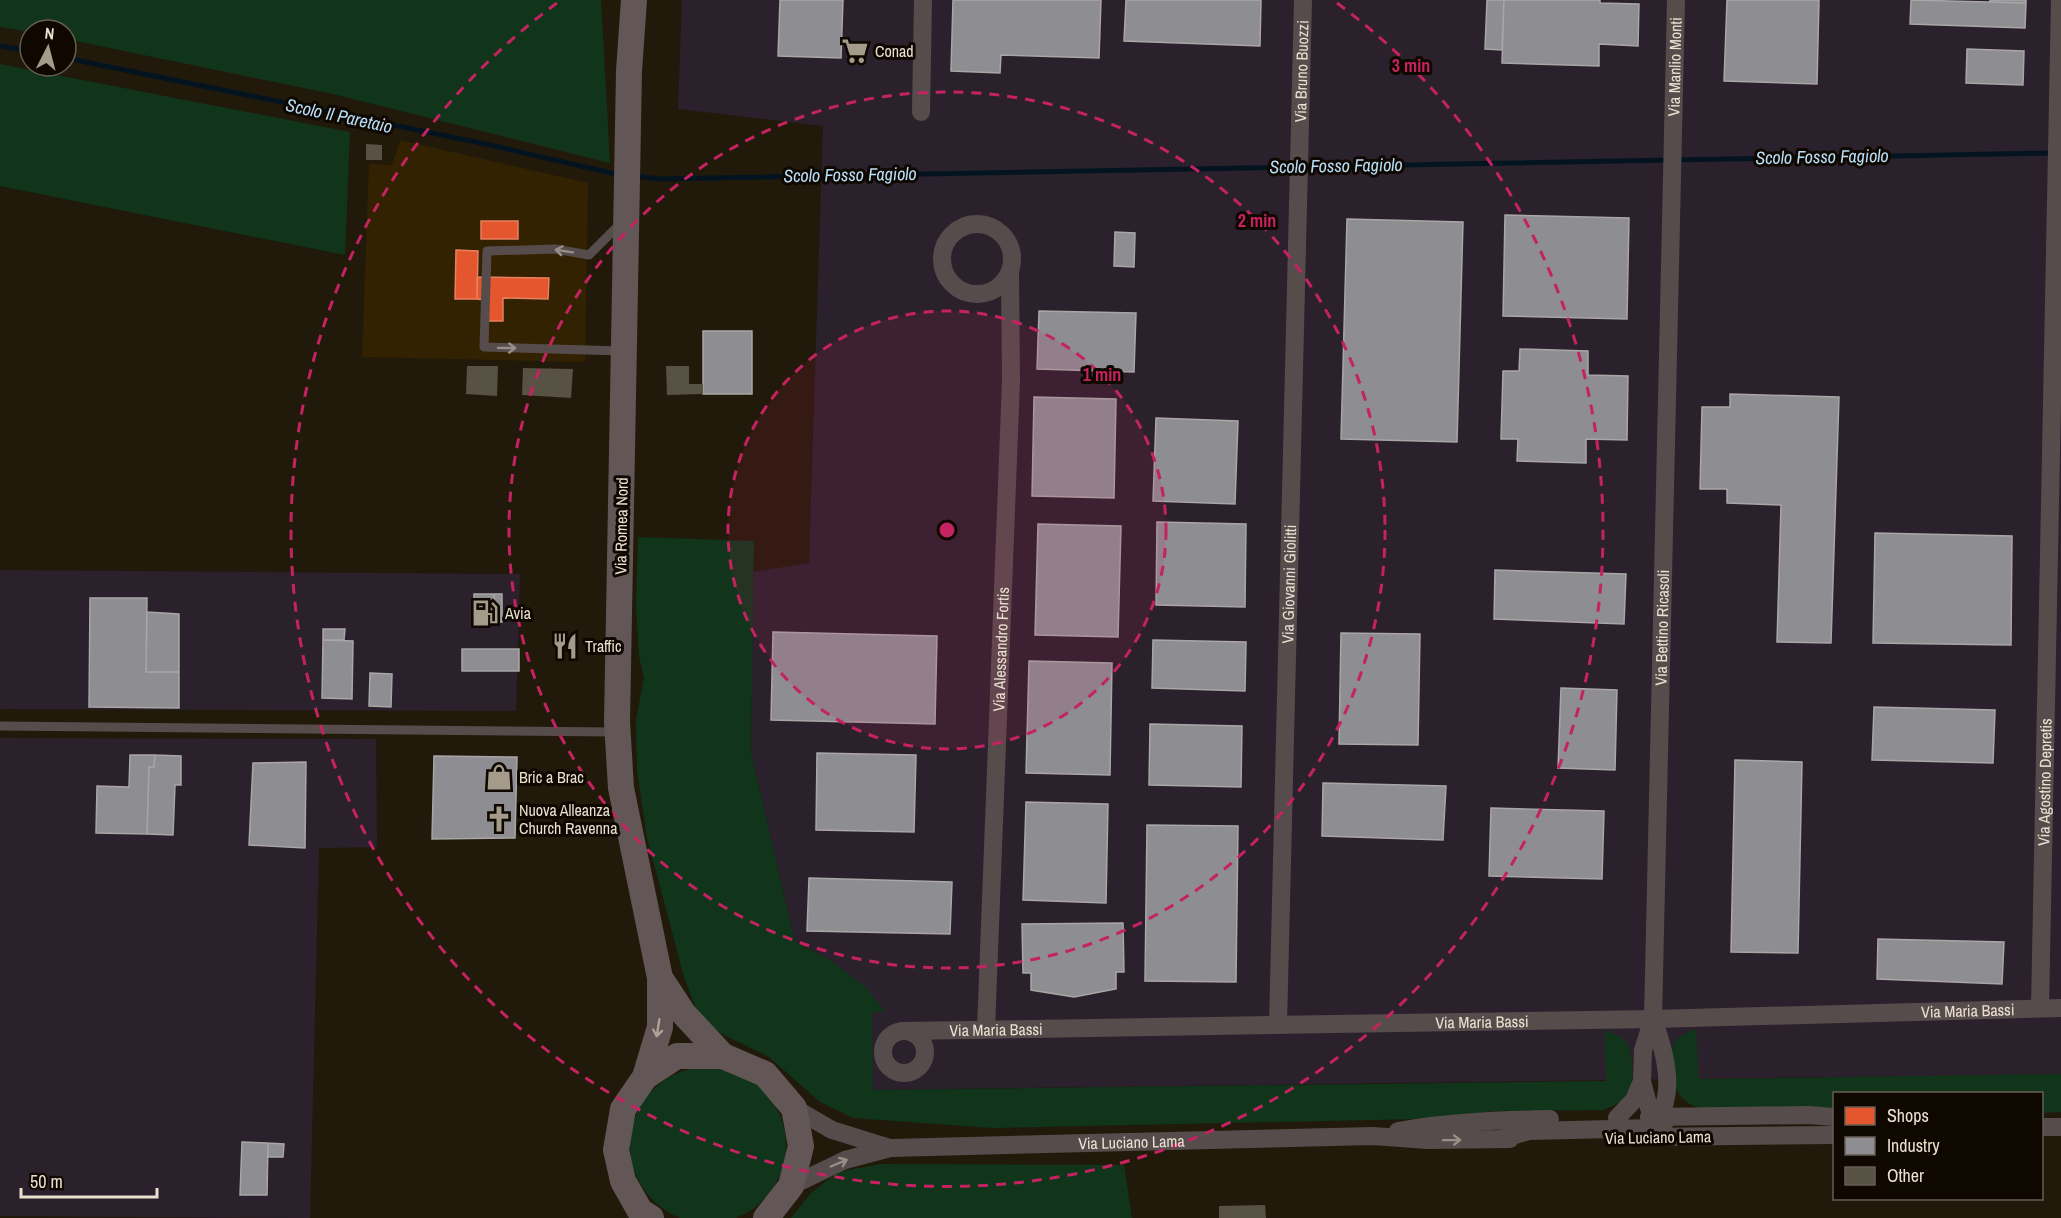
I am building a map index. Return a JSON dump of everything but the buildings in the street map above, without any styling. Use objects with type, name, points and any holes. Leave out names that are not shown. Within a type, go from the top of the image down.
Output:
[{"type":"main road","name":"Via Romea Nord","points":[[618,0],[629,71]]},
{"type":"main road","name":"Via Romea Nord","points":[[634,0],[627,147],[628,207],[617,732],[621,788],[660,978],[660,1027],[645,1077]]},
{"type":"main road","name":"Via Romea Nord","points":[[660,978],[683,1013],[723,1056]]},
{"type":"main road","points":[[645,1216],[623,1181],[616,1150],[623,1109],[645,1077],[677,1056],[723,1056],[765,1074],[794,1108],[801,1146],[791,1186],[766,1218]]},
{"type":"street","points":[[921,112],[923,0]]},
{"type":"street","name":"Via Bruno Buozzi","points":[[1300,143],[1303,0]]},
{"type":"street","name":"Via Manlio Monti","points":[[1673,134],[1676,0]]},
{"type":"street","name":"Via Agostino Depretis","points":[[2040,1007],[2060,0]]},
{"type":"street","name":"Via Bettino Ricasoli","points":[[1659,1117],[1666,1100],[1667,1081],[1662,1046],[1653,1019],[1673,134]]},
{"type":"street","name":"Via Giovanni Giolitti","points":[[1278,1025],[1300,143]]},
{"type":"street","name":"Via Alessandro Fortis","points":[[986,1029],[1011,392],[1010,272]]},
{"type":"street","name":"Via Maria Bassi","points":[[902,1031],[1653,1019],[2061,1008]]},
{"type":"street","points":[[1653,1019],[1643,1050],[1642,1081],[1648,1108],[1659,1117]]},
{"type":"street","points":[[1617,1118],[1634,1100],[1642,1081]]},
{"type":"street","points":[[1667,1081],[1670,1099],[1679,1110],[1694,1117]]},
{"type":"street","name":"Via Luciano Lama","points":[[794,1108],[832,1130],[890,1148]]},
{"type":"street","name":"Via Luciano Lama","points":[[1373,1136],[1432,1125],[1492,1120],[1808,1115],[1833,1117]]},
{"type":"street","name":"Via Luciano Lama","points":[[1659,1117],[1672,1127],[1783,1127],[1815,1135]]},
{"type":"street","name":"Via Luciano Lama","points":[[1500,1139],[1529,1131],[1654,1128],[1659,1117]]},
{"type":"street","points":[[2043,1127],[2061,1127]]},
{"type":"street","name":"Via Luciano Lama","points":[[791,1186],[844,1160],[890,1148],[1373,1136],[1428,1140],[1833,1135]]},
{"type":"lane","points":[[624,351],[484,347],[487,251],[555,249],[589,255],[628,207]]},
{"type":"lane","points":[[0,726],[617,732]]},
{"type":"shaded area","points":[[682,0],[2061,0],[2061,1074],[873,1090],[830,960],[795,942],[751,753],[753,572],[809,563],[823,126],[678,109]]},
{"type":"shaded area","points":[[400,140],[588,183],[585,362],[362,357],[369,164],[392,165]]},
{"type":"shaded area","points":[[0,570],[520,574],[516,711],[0,709]]},
{"type":"shaded area","points":[[0,738],[376,739],[377,847],[319,848],[310,1218],[0,1216]]},
{"type":"green space","points":[[0,0],[601,0],[610,163],[333,94],[78,41],[78,18],[18,18],[18,30],[0,27]]},
{"type":"green space","points":[[0,64],[18,67],[18,78],[72,78],[350,132],[345,255],[0,186]]},
{"type":"green space","points":[[638,537],[754,541],[751,753],[795,942],[830,960],[867,988],[885,1012],[872,1012],[873,1090],[1606,1081],[1605,1030],[1621,1038],[1629,1047],[1633,1073],[1628,1094],[1618,1104],[1602,1110],[1494,1111],[1419,1119],[992,1128],[853,1118],[820,1102],[769,1057],[708,1025],[695,1006],[684,977],[647,838],[637,771],[636,720],[644,678],[639,656],[636,606]]},
{"type":"green space","points":[[1696,1029],[1699,1079],[2061,1074],[2061,1112],[2043,1113],[2043,1092],[1833,1092],[1833,1108],[1701,1108],[1689,1104],[1681,1097],[1671,1073],[1673,1048],[1682,1035]]},
{"type":"green space","points":[[693,1068],[723,1068],[751,1080],[773,1102],[785,1130],[785,1160],[773,1188],[751,1210],[732,1219],[684,1219],[665,1210],[643,1188],[631,1160],[631,1130],[643,1102],[665,1080]]},
{"type":"green space","points":[[880,1164],[1124,1165],[1132,1218],[791,1218],[811,1193],[838,1172]]},
{"type":"waterway","name":"Scolo Il Paretaio","points":[[0,46],[18,49]]},
{"type":"waterway","name":"Scolo Il Paretaio","points":[[78,60],[481,143],[620,175]]},
{"type":"waterway","name":"Scolo Fosso Fagiolo","points":[[635,176],[660,179],[2053,153]]},
{"type":"place","name":"Conad","points":[[855,51]]},
{"type":"place","name":"Avia","points":[[485,613]]},
{"type":"place","name":"Traffic","points":[[565,646]]},
{"type":"place","name":"Bric a Brac","points":[[499,777]]},
{"type":"place","name":"Nuova Alleanza Church Ravenna","points":[[499,819]]}]
